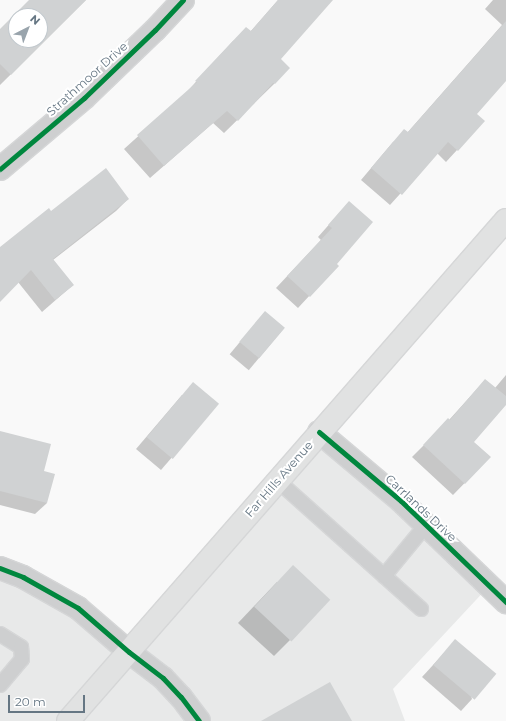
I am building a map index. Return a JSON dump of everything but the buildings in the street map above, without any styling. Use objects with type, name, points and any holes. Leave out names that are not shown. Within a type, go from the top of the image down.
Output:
[{"type":"main road","name":"Far Hills Avenue","points":[[68,721],[319,432],[506,220]]},
{"type":"street","name":"Strathmoor Drive","points":[[0,169],[84,98],[155,30],[183,0]]},
{"type":"street","name":"Carrlands Drive","points":[[319,432],[401,501],[506,602]]},
{"type":"street","points":[[0,568],[23,577],[78,608],[129,652],[163,678],[181,697],[199,721]]},
{"type":"lane","points":[[278,481],[421,608]]},
{"type":"lane","points":[[384,576],[426,525]]},
{"type":"lane","points":[[0,634],[20,647],[22,659],[0,685]]},
{"type":"shaded area","points":[[319,432],[489,586],[393,689],[405,721],[0,721],[0,568],[129,652]]},
{"type":"cycle path","points":[[0,169],[84,98],[155,30],[183,0]]},
{"type":"cycle path","points":[[319,432],[401,501],[506,602]]},
{"type":"cycle path","points":[[0,568],[23,577],[78,608],[129,652],[163,678],[181,697],[199,721]]}]
